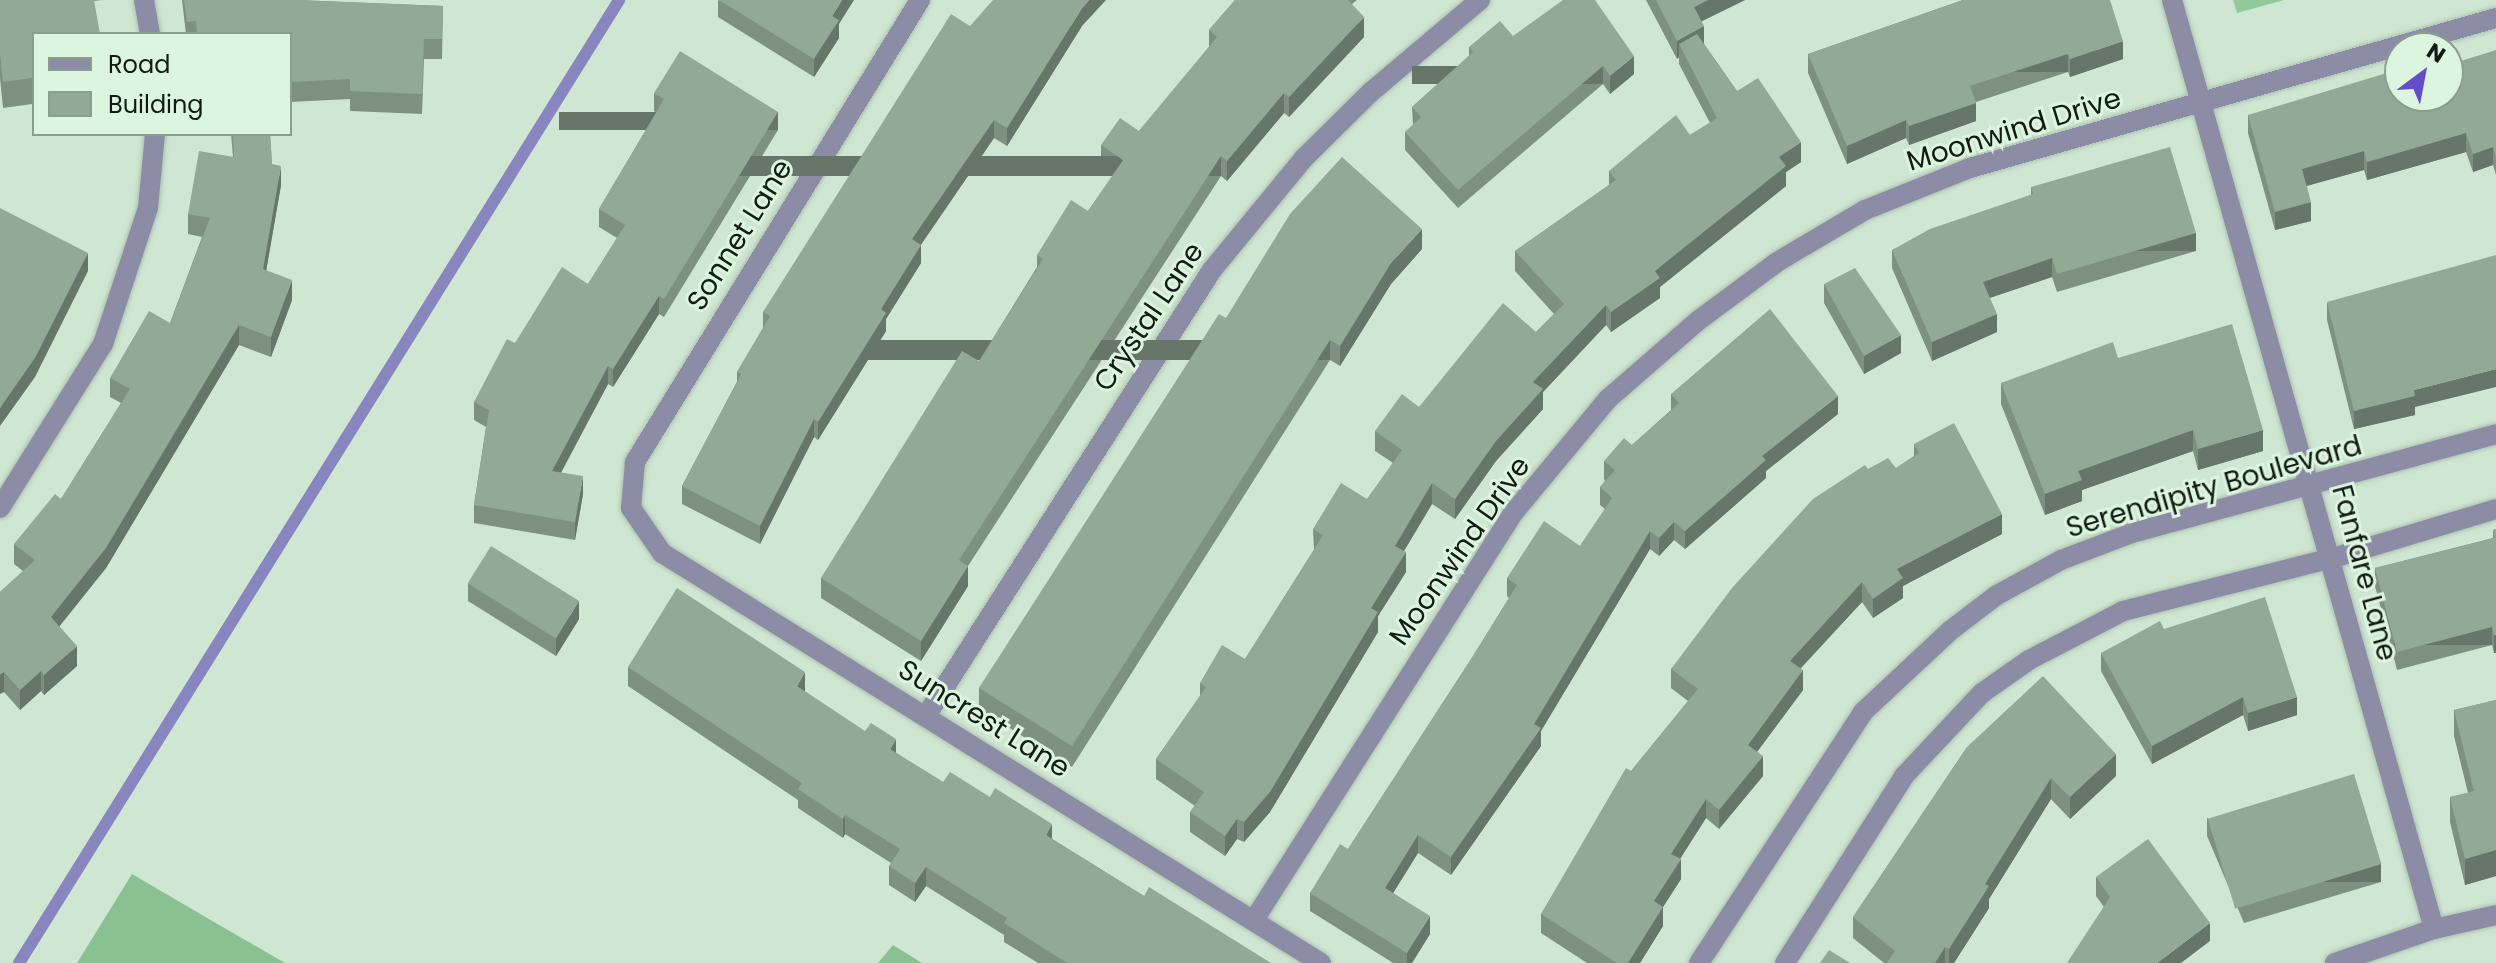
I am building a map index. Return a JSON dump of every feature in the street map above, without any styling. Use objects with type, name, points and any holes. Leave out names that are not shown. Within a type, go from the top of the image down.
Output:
[{"type":"street","points":[[144,0],[150,32]]},
{"type":"street","name":"Sonnet Lane","points":[[631,508],[635,462],[920,0]]},
{"type":"street","name":"Crystal Lane","points":[[926,716],[1212,270],[1304,158],[1371,92],[1480,0]]},
{"type":"street","name":"Fanfare Lane","points":[[2172,0],[2333,558],[2434,929]]},
{"type":"street","name":"Moonwind Drive","points":[[1254,920],[1515,511],[1608,399],[1664,348],[1777,262],[1865,210],[1970,168],[2496,18]]},
{"type":"street","points":[[0,508],[103,344],[148,208],[155,136]]},
{"type":"street","name":"Serendipity Boulevard","points":[[1699,963],[1854,724],[1951,630],[1997,595],[2061,560],[2132,533],[2313,488],[2496,434]]},
{"type":"street","name":"Suncrest Lane","points":[[631,508],[662,553],[1321,963]]},
{"type":"street","points":[[1785,963],[1904,776],[1982,693],[2029,660],[2123,611],[2333,558],[2496,509]]},
{"type":"street","points":[[2335,963],[2434,929],[2496,915]]},
{"type":"green space","points":[[2233,0],[2284,0],[2237,13]]},
{"type":"green space","points":[[132,874],[214,922],[285,963],[77,963]]},
{"type":"green space","points":[[893,945],[922,963],[878,963]]},
{"type":"building","points":[[0,0],[94,0],[100,32],[32,32],[32,78],[3,82]]},
{"type":"building","points":[[184,0],[297,0],[443,6],[442,39],[424,39],[422,94],[350,91],[350,79],[292,82],[292,32],[197,32],[196,21],[187,22]]},
{"type":"building","points":[[719,0],[842,0],[832,16],[839,20],[814,59]]},
{"type":"building","points":[[993,0],[1089,0],[1007,128],[994,120],[912,239],[921,245],[881,309],[886,313],[818,422],[814,419],[760,526],[682,486],[741,374],[737,372],[770,316],[763,312],[951,14],[970,26]]},
{"type":"building","points":[[1235,0],[1348,0],[1364,17],[1289,97],[1284,93],[1227,161],[1221,156],[959,560],[968,566],[921,641],[821,578],[962,351],[979,361],[1043,259],[1037,255],[1071,200],[1088,211],[1123,160],[1101,145],[1120,118],[1139,131],[1217,37],[1209,30]]},
{"type":"building","points":[[1563,0],[1595,0],[1634,56],[1610,76],[1603,66],[1458,190],[1405,132],[1421,117],[1412,107],[1473,52],[1469,47],[1500,21],[1513,36]]},
{"type":"building","points":[[1656,0],[1708,0],[1694,7],[1704,26],[1677,41]]},
{"type":"building","points":[[1963,0],[2110,0],[2123,41],[2070,59],[2068,54],[1970,86],[1976,103],[1909,126],[1906,120],[1847,146],[1808,54]]},
{"type":"building","points":[[1697,34],[1737,91],[1758,78],[1801,142],[1779,157],[1786,166],[1655,271],[1660,278],[1611,312],[1606,305],[1533,382],[1543,389],[1496,441],[1455,499],[1432,483],[1395,546],[1406,552],[1371,608],[1378,612],[1270,792],[1244,822],[1237,819],[1225,836],[1190,812],[1204,792],[1156,759],[1206,687],[1200,683],[1222,645],[1245,659],[1323,535],[1313,529],[1341,483],[1367,499],[1402,450],[1375,431],[1402,394],[1419,407],[1503,303],[1536,332],[1564,304],[1515,251],[1616,180],[1609,171],[1676,115],[1690,135],[1717,118],[1679,44]]},
{"type":"building","points":[[2496,50],[2496,157],[2493,147],[2473,154],[2466,133],[2367,162],[2364,151],[2302,169],[2311,202],[2275,212],[2248,115],[2384,74],[2384,112],[2464,112],[2464,60]]},
{"type":"building","points":[[680,51],[778,112],[664,299],[659,296],[613,369],[608,366],[552,471],[583,476],[575,522],[474,505],[489,410],[474,402],[507,339],[515,343],[562,267],[588,284],[625,225],[599,209],[664,99],[654,93]]},
{"type":"building","points":[[233,136],[270,136],[272,164],[281,166],[263,269],[292,280],[271,337],[239,325],[106,548],[51,617],[77,646],[44,675],[41,671],[20,690],[4,672],[0,674],[0,592],[35,560],[14,544],[55,494],[61,499],[130,389],[110,378],[149,311],[170,323],[210,218],[188,214],[199,151],[234,157]]},
{"type":"building","points":[[2170,147],[2196,233],[2057,274],[2052,258],[1983,282],[1997,314],[1932,342],[1892,250],[1930,229],[2033,194],[2031,187]]},
{"type":"building","points":[[1342,157],[1422,229],[1391,263],[1340,346],[1330,340],[1072,746],[979,688],[1219,314],[1226,318],[1290,214]]},
{"type":"building","points":[[0,208],[88,253],[35,358],[0,408]]},
{"type":"building","points":[[2496,255],[2496,369],[2414,390],[2415,396],[2354,411],[2327,302]]},
{"type":"building","points":[[1855,268],[1901,335],[1864,356],[1824,284]]},
{"type":"building","points":[[1770,309],[1838,396],[1762,456],[1766,460],[1685,531],[1674,522],[1659,538],[1650,531],[1534,724],[1541,728],[1451,857],[1418,835],[1385,888],[1430,916],[1407,953],[1310,893],[1340,844],[1348,849],[1473,656],[1517,585],[1507,578],[1544,521],[1580,546],[1612,498],[1600,487],[1615,470],[1604,461],[1624,438],[1632,445],[1679,403],[1671,394]]},
{"type":"building","points":[[2232,324],[2263,430],[2198,449],[2193,430],[2078,471],[2082,480],[2045,494],[2001,383],[2113,342],[2118,358]]},
{"type":"building","points":[[1954,423],[2002,514],[1897,569],[1903,578],[1873,599],[1862,582],[1790,661],[1803,670],[1748,745],[1763,756],[1719,810],[1706,799],[1671,854],[1681,859],[1654,901],[1663,907],[1628,963],[1617,963],[1541,914],[1626,768],[1631,771],[1698,689],[1671,669],[1732,588],[1813,499],[1865,465],[1868,469],[1888,458],[1896,468],[1919,453],[1914,444]]},
{"type":"building","points":[[2496,529],[2496,635],[2492,627],[2397,652],[2375,568],[2495,538],[2493,530]]},
{"type":"building","points":[[491,546],[579,601],[556,638],[468,583]]},
{"type":"building","points":[[677,588],[805,672],[797,686],[865,731],[871,723],[896,739],[890,749],[943,782],[950,772],[990,797],[995,788],[1052,824],[1046,835],[1144,896],[1149,887],[1271,963],[1067,963],[1004,923],[1007,918],[926,867],[915,883],[889,866],[900,849],[845,815],[843,819],[798,789],[802,783],[628,667]]},
{"type":"building","points":[[2265,597],[2297,697],[2248,713],[2243,697],[2152,746],[2101,653],[2160,621],[2164,629]]},
{"type":"building","points":[[2043,676],[2116,754],[2070,797],[2051,778],[1985,884],[1989,886],[1949,949],[1945,947],[1935,963],[1887,963],[1895,951],[1853,917],[1967,747]]},
{"type":"building","points":[[2496,700],[2496,850],[2465,859],[2450,797],[2474,791],[2454,710]]},
{"type":"building","points":[[2354,774],[2381,864],[2235,909],[2208,819]]},
{"type":"building","points":[[2148,839],[2210,923],[2157,963],[2067,963],[2110,897],[2096,877]]},
{"type":"building","points":[[1829,950],[1850,963],[1820,963]]},
{"type":"waterway","points":[[19,963],[619,0]]}]
